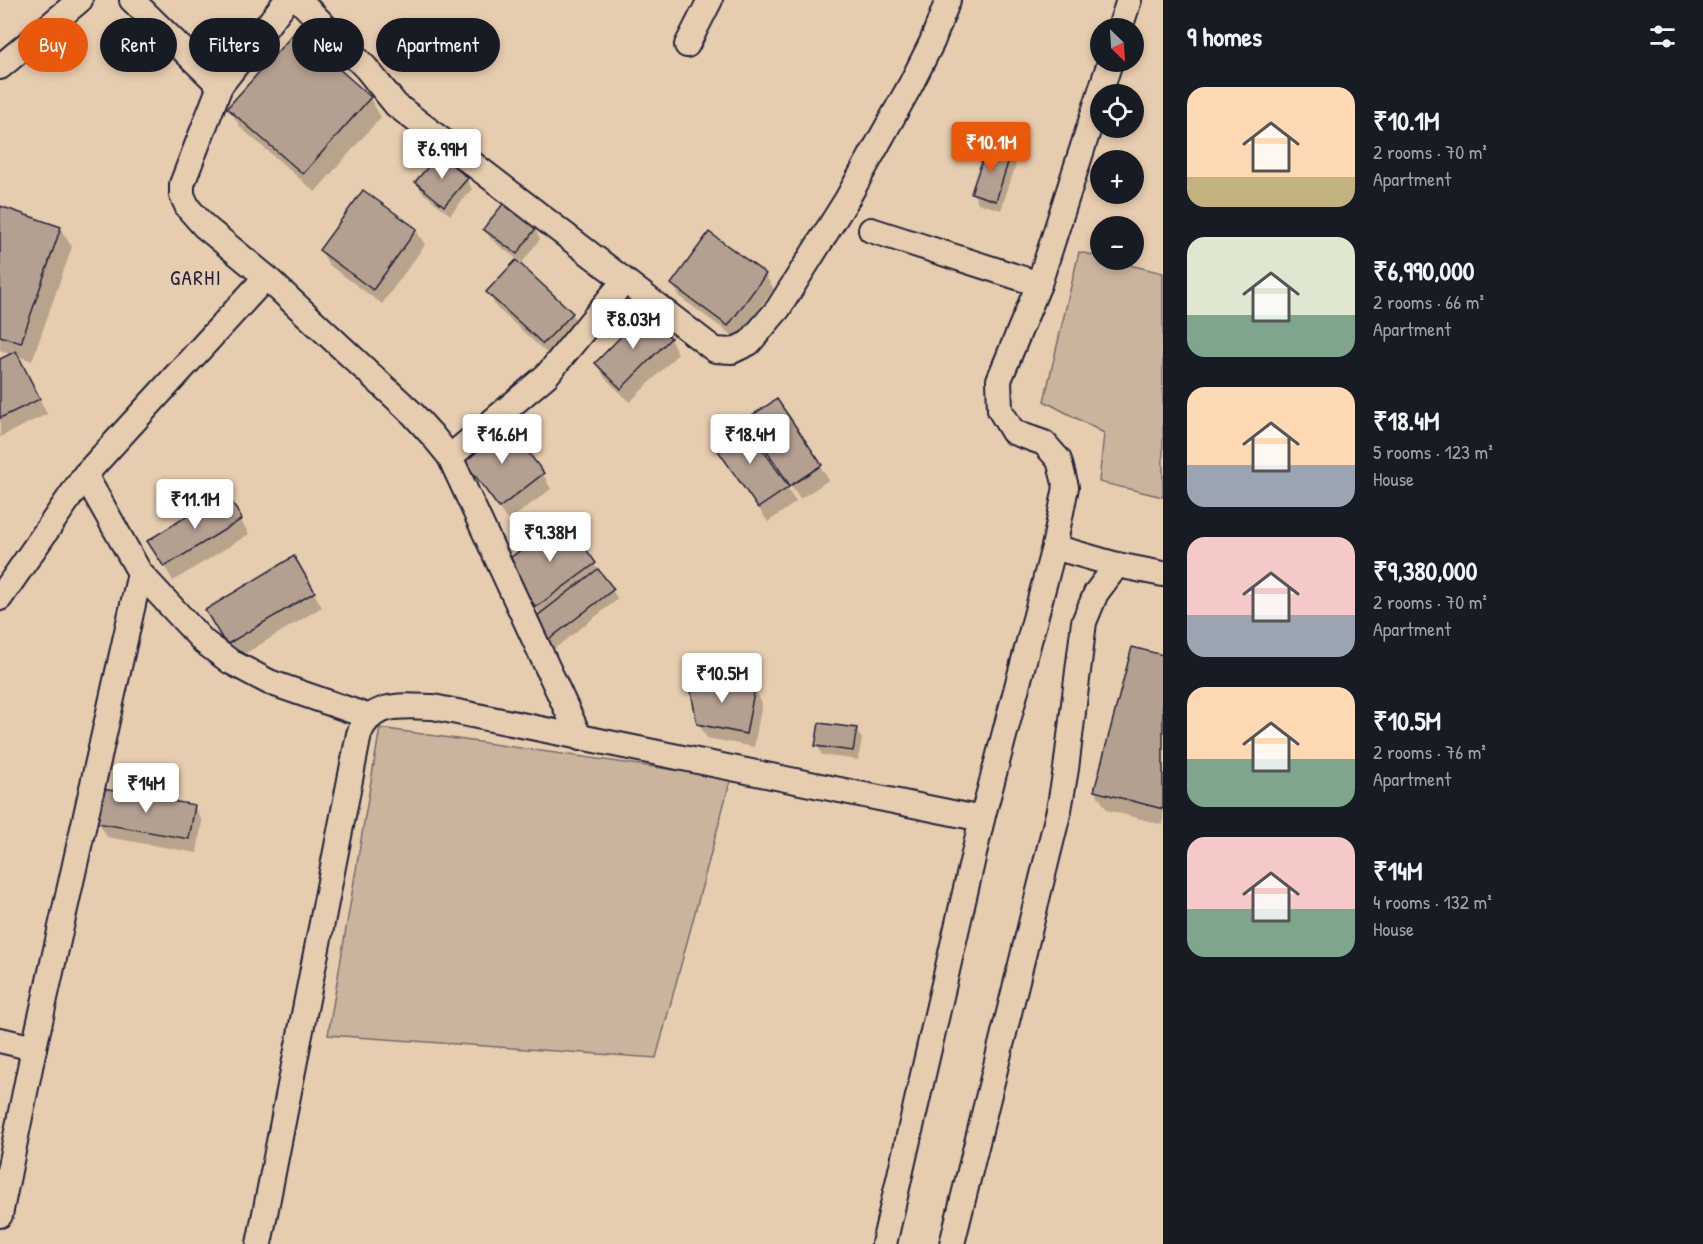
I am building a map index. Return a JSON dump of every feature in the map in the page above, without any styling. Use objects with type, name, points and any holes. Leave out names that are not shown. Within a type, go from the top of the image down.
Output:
[{"type":"street","points":[[0,67],[80,0]]},
{"type":"street","points":[[132,0],[220,86]]},
{"type":"street","points":[[287,0],[220,86],[182,184],[182,195],[188,208],[204,225],[266,277],[412,413],[450,457],[580,738]]},
{"type":"street","points":[[299,0],[366,69],[396,105],[715,350],[732,351],[749,343],[778,309],[846,201],[911,84],[932,42],[948,0]]},
{"type":"street","points":[[687,45],[710,0]]},
{"type":"street","points":[[1123,18],[1129,0]]},
{"type":"street","points":[[884,1244],[982,819],[1054,547],[1066,487],[1059,460],[1044,443],[1013,432],[1000,410],[999,380],[1040,284],[1107,72]]},
{"type":"street","points":[[871,230],[1040,284]]},
{"type":"street","points":[[0,598],[85,475],[266,277]]},
{"type":"street","points":[[450,457],[547,375],[624,281]]},
{"type":"street","points":[[85,475],[140,573],[204,642],[231,662],[269,682],[370,717]]},
{"type":"street","points":[[1054,547],[1117,565],[1163,574]]},
{"type":"street","points":[[952,1244],[1059,810],[1084,622],[1096,593],[1117,565]]},
{"type":"street","points":[[0,1215],[34,1048],[140,573]]},
{"type":"street","points":[[259,1244],[359,734],[362,725],[380,710],[395,706],[433,707],[982,819]]},
{"type":"street","points":[[0,1040],[34,1048]]},
{"type":"shaded area","points":[[1079,252],[1090,254],[1090,270],[1144,268],[1163,273],[1163,497],[1099,482],[1104,433],[1044,401]]},
{"type":"shaded area","points":[[380,728],[731,778],[656,1058],[328,1035]]},
{"type":"building","points":[[292,35],[292,72],[343,72],[371,97],[303,174],[227,108],[259,72],[280,72],[280,49]]},
{"type":"building","points":[[987,146],[1011,153],[996,201],[971,193]]},
{"type":"building","points":[[439,154],[468,178],[444,206],[415,182]]},
{"type":"building","points":[[363,190],[417,229],[373,290],[319,250]]},
{"type":"building","points":[[503,204],[536,228],[517,254],[483,229]]},
{"type":"building","points":[[0,206],[61,227],[21,343],[0,336]]},
{"type":"building","points":[[709,232],[766,274],[728,326],[671,284]]},
{"type":"building","points":[[516,260],[573,313],[543,344],[486,292]]},
{"type":"building","points":[[645,312],[671,338],[621,389],[595,363]]},
{"type":"building","points":[[16,351],[40,399],[0,418],[0,359]]},
{"type":"building","points":[[777,399],[822,465],[790,486],[746,419]]},
{"type":"building","points":[[743,421],[789,487],[758,508],[712,442]]},
{"type":"building","points":[[506,423],[544,473],[499,508],[461,457]]},
{"type":"building","points":[[226,492],[242,519],[164,567],[147,541]]},
{"type":"building","points":[[564,519],[596,563],[536,607],[503,563]]},
{"type":"building","points":[[294,556],[315,592],[226,645],[205,610]]},
{"type":"building","points":[[598,569],[614,589],[548,640],[532,620]]},
{"type":"building","points":[[1132,647],[1163,655],[1163,809],[1094,791]]},
{"type":"building","points":[[688,675],[755,687],[746,734],[697,724]]},
{"type":"building","points":[[819,723],[857,728],[853,751],[815,746]]},
{"type":"building","points":[[103,789],[195,805],[189,839],[97,823]]},
{"type":"district","name":"GARHI","points":[[196,277]]}]
